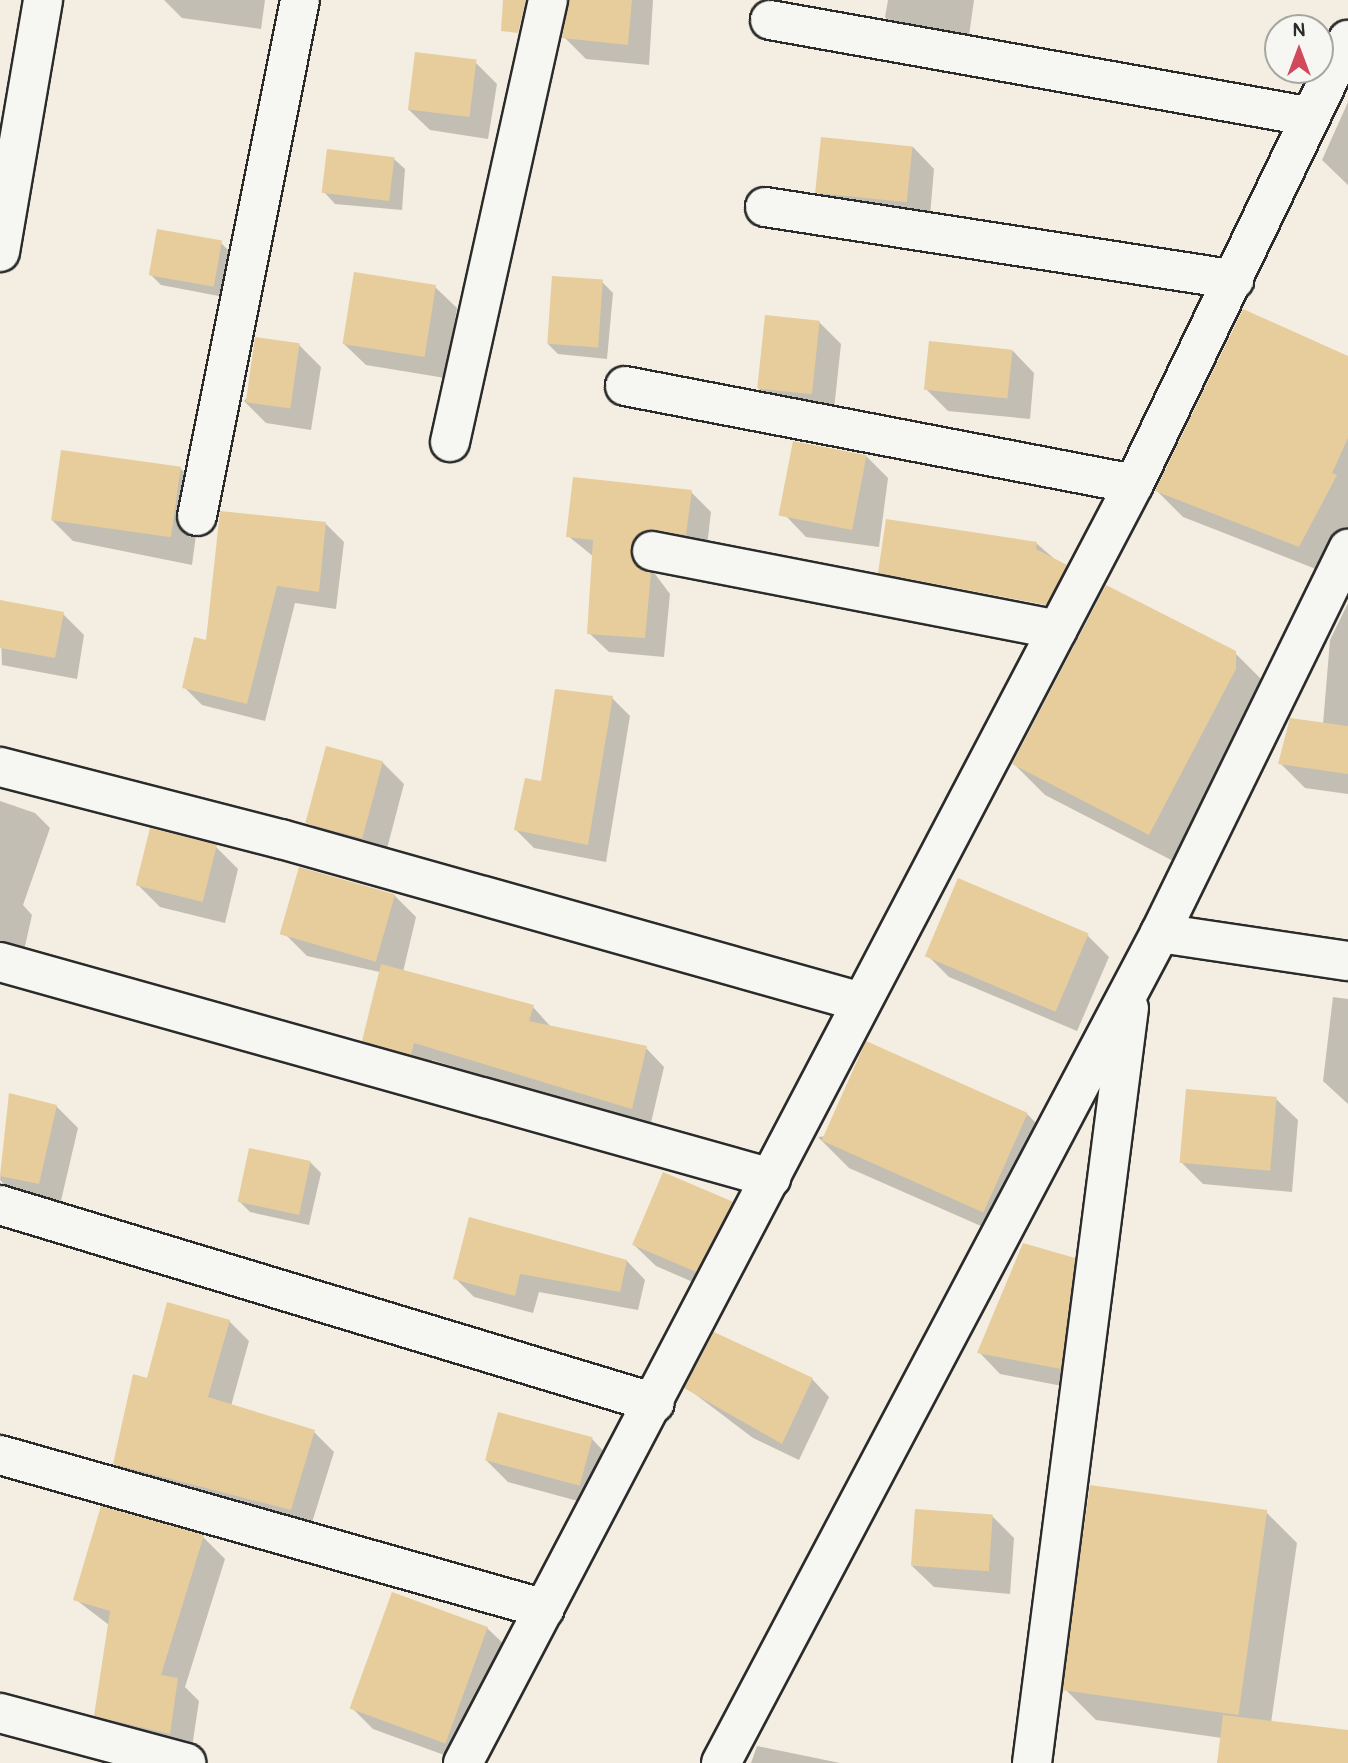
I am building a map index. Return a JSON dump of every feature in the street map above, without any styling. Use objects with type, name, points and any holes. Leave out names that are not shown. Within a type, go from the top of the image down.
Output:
[{"type":"street","points":[[0,251],[43,0]]},
{"type":"street","points":[[197,516],[300,0]]},
{"type":"street","points":[[450,443],[548,0]]},
{"type":"street","points":[[770,20],[1307,116]]},
{"type":"street","points":[[463,1763],[655,1403],[861,1003],[1134,484],[1234,281],[1307,116],[1348,40]]},
{"type":"street","points":[[765,207],[1234,281]]},
{"type":"street","points":[[625,386],[1134,484]]},
{"type":"street","points":[[721,1763],[1160,933],[1348,549]]},
{"type":"street","points":[[652,551],[1057,630]]},
{"type":"street","points":[[0,767],[281,839],[861,1003]]},
{"type":"street","points":[[1160,933],[1348,961]]},
{"type":"street","points":[[0,962],[771,1178]]},
{"type":"street","points":[[1032,1763],[1132,985]]},
{"type":"street","points":[[0,1205],[655,1403]]},
{"type":"street","points":[[0,1455],[545,1609]]},
{"type":"street","points":[[0,1713],[186,1763]]},
{"type":"building","points":[[503,0],[526,0],[518,33],[501,31]]},
{"type":"building","points":[[569,0],[632,0],[628,45],[562,38]]},
{"type":"building","points":[[415,52],[477,60],[469,117],[408,110]]},
{"type":"building","points":[[821,137],[912,147],[907,202],[815,193]]},
{"type":"building","points":[[327,149],[394,157],[389,201],[322,193]]},
{"type":"building","points":[[157,229],[222,240],[214,287],[149,275]]},
{"type":"building","points":[[354,272],[436,285],[425,357],[343,344]]},
{"type":"building","points":[[552,276],[603,280],[598,347],[547,344]]},
{"type":"building","points":[[1243,309],[1348,356],[1348,438],[1332,473],[1337,475],[1299,547],[1155,491]]},
{"type":"building","points":[[765,315],[820,321],[812,394],[757,389]]},
{"type":"building","points":[[255,337],[300,343],[290,409],[246,402]]},
{"type":"building","points":[[929,341],[1013,350],[1007,399],[924,390]]},
{"type":"building","points":[[793,441],[867,455],[852,530],[778,516]]},
{"type":"building","points":[[61,450],[181,467],[171,537],[51,520]]},
{"type":"building","points":[[573,477],[692,490],[686,535],[646,530],[631,546],[637,567],[651,573],[645,638],[587,634],[593,540],[566,537]]},
{"type":"building","points":[[220,511],[326,522],[319,592],[277,586],[247,704],[182,688],[194,637],[206,640]]},
{"type":"building","points":[[886,519],[1037,542],[1036,549],[1067,565],[1046,605],[878,573]]},
{"type":"building","points":[[1106,585],[1236,651],[1236,669],[1149,835],[1012,764]]},
{"type":"building","points":[[0,600],[64,612],[55,658],[0,648]]},
{"type":"building","points":[[555,689],[613,696],[588,845],[514,830],[525,778],[541,781]]},
{"type":"building","points":[[1290,718],[1348,726],[1348,774],[1278,764]]},
{"type":"building","points":[[326,746],[383,761],[362,839],[305,823]]},
{"type":"building","points":[[150,828],[217,845],[203,902],[136,885]]},
{"type":"building","points":[[299,867],[395,895],[376,962],[280,934]]},
{"type":"building","points":[[958,878],[1089,933],[1055,1012],[925,956]]},
{"type":"building","points":[[381,964],[534,1005],[529,1021],[647,1046],[632,1109],[414,1043],[411,1055],[362,1041]]},
{"type":"building","points":[[866,1041],[1028,1113],[983,1213],[822,1141]]},
{"type":"building","points":[[1186,1089],[1277,1097],[1270,1171],[1180,1163]]},
{"type":"building","points":[[9,1093],[57,1105],[39,1184],[0,1176]]},
{"type":"building","points":[[249,1148],[311,1161],[299,1215],[238,1202]]},
{"type":"building","points":[[663,1172],[733,1202],[702,1274],[632,1245]]},
{"type":"building","points":[[469,1217],[627,1260],[620,1292],[520,1274],[515,1296],[453,1279]]},
{"type":"building","points":[[1023,1243],[1075,1258],[1061,1369],[977,1353]]},
{"type":"building","points":[[167,1302],[230,1320],[208,1397],[315,1430],[291,1510],[113,1464],[133,1374],[147,1378]]},
{"type":"building","points":[[714,1332],[813,1378],[782,1444],[684,1388]]},
{"type":"building","points":[[498,1412],[593,1437],[580,1486],[485,1460]]},
{"type":"building","points":[[1090,1485],[1267,1510],[1238,1715],[1061,1690]]},
{"type":"building","points":[[101,1506],[204,1535],[161,1675],[178,1678],[170,1734],[94,1716],[110,1611],[73,1600]]},
{"type":"building","points":[[915,1509],[993,1514],[989,1571],[911,1566]]},
{"type":"building","points":[[392,1592],[488,1627],[445,1743],[350,1709]]},
{"type":"building","points":[[1223,1715],[1348,1730],[1348,1763],[1217,1763]]}]
